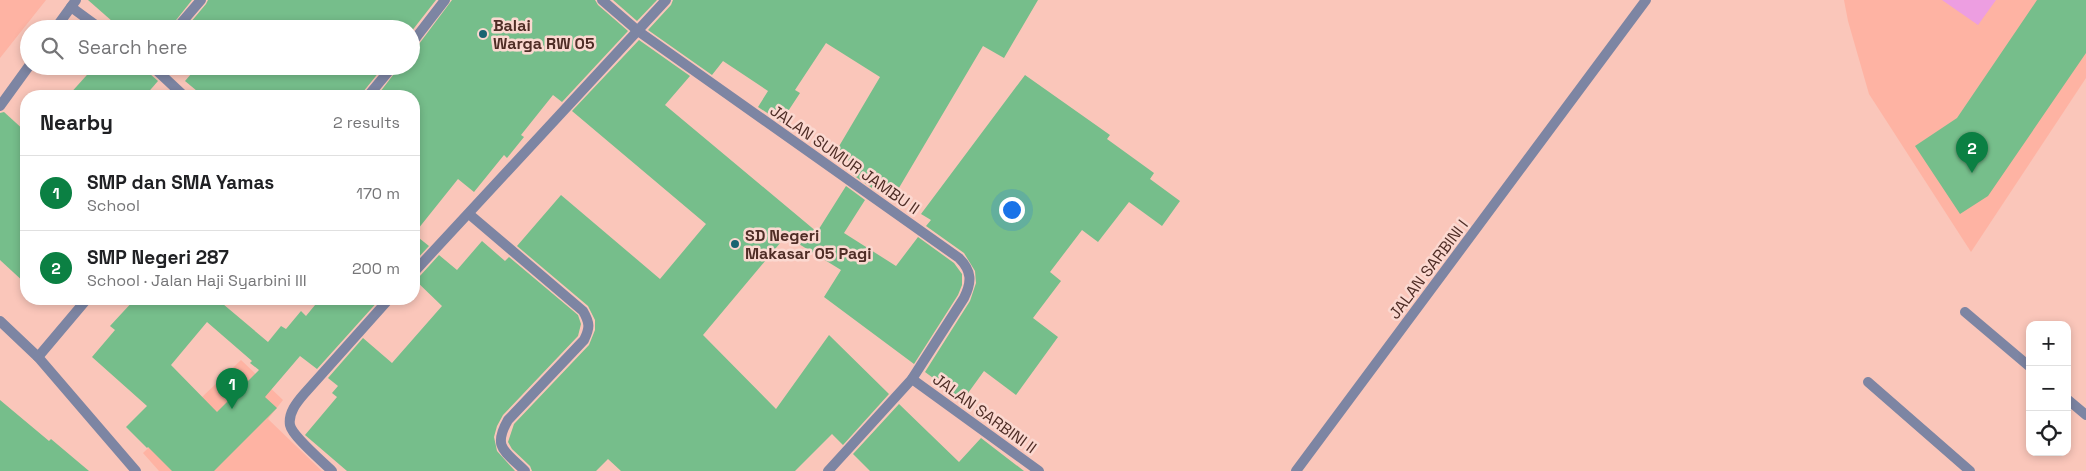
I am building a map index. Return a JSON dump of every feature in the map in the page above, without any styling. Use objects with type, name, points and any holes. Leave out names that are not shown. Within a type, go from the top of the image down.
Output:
[{"type":"street","points":[[183,20],[200,0]]},
{"type":"street","points":[[420,32],[445,0]]},
{"type":"street","name":"JALAN SUMUR JAMBU II","points":[[602,0],[638,31],[966,264],[970,273],[970,285],[964,298],[912,379],[828,471]]},
{"type":"street","points":[[420,266],[666,0]]},
{"type":"street","name":"JALAN SARBINI I","points":[[1296,471],[1646,0]]},
{"type":"street","points":[[61,20],[73,4],[91,20]]},
{"type":"street","points":[[0,106],[22,75]]},
{"type":"street","points":[[162,75],[178,90]]},
{"type":"street","points":[[373,90],[386,75]]},
{"type":"street","points":[[469,214],[583,311],[590,329],[584,340],[508,420],[501,433],[500,442],[504,450],[525,471]]},
{"type":"street","points":[[38,357],[83,305]]},
{"type":"street","points":[[332,471],[296,436],[290,426],[290,416],[294,406],[304,394],[384,305]]},
{"type":"street","points":[[1965,312],[2029,366]]},
{"type":"street","points":[[0,321],[38,357],[136,471]]},
{"type":"street","name":"JALAN SARBINI II","points":[[912,379],[1039,471]]},
{"type":"street","points":[[1868,382],[1970,471]]},
{"type":"street","points":[[2071,402],[2086,415]]},
{"type":"shaded area","points":[[0,0],[46,0],[30,20],[20,20],[20,33],[0,58]]},
{"type":"shaded area","points":[[1844,0],[2086,0],[2086,78],[1971,252],[1869,94],[1848,21]]},
{"type":"shaded area","points":[[1942,0],[1996,0],[1978,25]]},
{"type":"shaded area","points":[[241,360],[283,400],[268,419],[322,471],[159,471],[143,453]]},
{"type":"building","points":[[88,0],[192,0],[176,20],[111,20]]},
{"type":"building","points":[[208,0],[436,0],[420,20],[193,20]]},
{"type":"building","points":[[452,0],[595,0],[598,5],[628,31],[562,102],[553,95],[521,135],[524,137],[507,158],[504,155],[474,192],[458,179],[420,226],[420,90],[382,90],[393,75],[420,75],[420,43]]},
{"type":"building","points":[[613,0],[657,0],[637,21]]},
{"type":"building","points":[[673,0],[1038,0],[1004,58],[983,46],[893,198],[873,186],[872,188],[853,175],[859,167],[835,153],[880,77],[826,43],[795,90],[800,93],[781,122],[758,107],[768,91],[723,61],[712,75],[648,30],[671,5]]},
{"type":"building","points":[[2037,0],[2086,0],[2086,53],[1988,196],[1960,214],[1915,146],[1957,118]]},
{"type":"building","points":[[639,40],[690,76],[665,105],[817,232],[846,186],[865,200],[844,233],[896,266],[918,237],[954,263],[962,274],[962,285],[958,295],[914,364],[824,297],[841,270],[786,236],[703,335],[776,409],[829,335],[889,394],[843,445],[832,434],[795,471],[621,471],[608,459],[596,471],[532,471],[530,466],[512,449],[508,442],[514,424],[589,345],[595,330],[595,320],[588,306],[517,246],[561,195],[660,279],[706,224],[572,111]]},
{"type":"building","points":[[87,75],[151,75],[158,81],[150,90],[73,90]]},
{"type":"building","points":[[190,75],[377,75],[365,90],[196,90],[185,81]]},
{"type":"building","points":[[1025,75],[1110,135],[1107,139],[1154,173],[1150,179],[1180,201],[1162,226],[1129,202],[1098,242],[1082,230],[1050,272],[1061,281],[1033,318],[1058,337],[1016,395],[984,371],[963,400],[925,372],[970,301],[976,283],[975,271],[964,253],[926,226],[931,220],[921,214]]},
{"type":"building","points":[[4,112],[20,127],[20,278],[0,260],[0,113]]},
{"type":"building","points":[[420,239],[429,246],[420,256]]},
{"type":"building","points":[[482,241],[505,261],[509,257],[578,315],[581,324],[578,336],[503,415],[497,426],[494,437],[497,451],[515,471],[347,471],[305,435],[337,397],[332,393],[338,386],[328,378],[363,338],[392,363],[442,306],[420,285],[420,276],[439,255],[457,270]]},
{"type":"building","points":[[129,305],[224,305],[268,342],[281,326],[286,329],[301,311],[306,316],[315,305],[375,305],[317,369],[300,356],[265,397],[277,408],[214,471],[172,471],[126,427],[147,406],[92,357],[115,330],[110,326]],"holes":[[[207,322],[252,361],[250,363],[259,370],[217,412],[171,365]]]},
{"type":"building","points":[[0,400],[49,441],[51,439],[89,471],[0,471]]},
{"type":"building","points":[[899,404],[959,462],[981,438],[1024,471],[870,471],[853,454]]},
{"type":"place","name":"Balai Warga RW 05","points":[[483,34]]},
{"type":"place","name":"SMP Negeri 287","points":[[1972,173]]},
{"type":"place","name":"SD Negeri Makasar 05 Pagi","points":[[735,244]]},
{"type":"place","name":"SMP dan SMA Yamas","points":[[232,409]]}]
